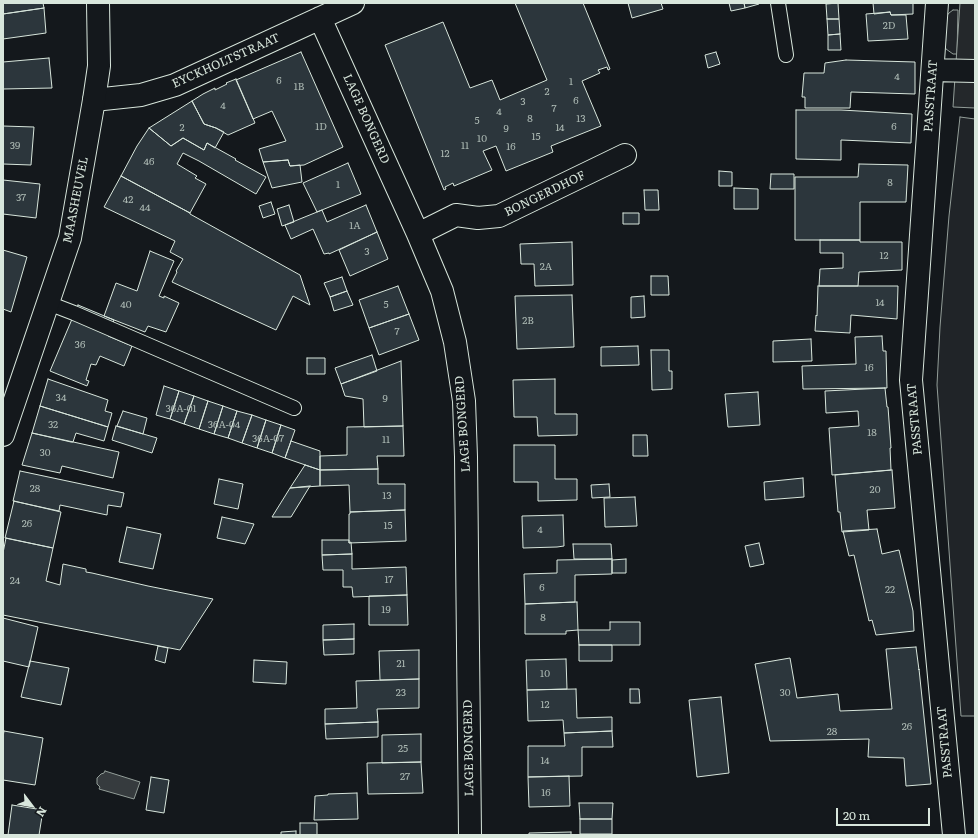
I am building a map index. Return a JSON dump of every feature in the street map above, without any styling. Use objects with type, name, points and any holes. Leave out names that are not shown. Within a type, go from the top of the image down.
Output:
[{"type":"street","name":"MAASHEUVEL","points":[[3,435],[70,238],[99,66],[98,3]]},
{"type":"street","name":"EYCKHOLTSTRAAT","points":[[94,100],[141,95],[175,85],[353,3]]},
{"type":"street","name":"PASSTRAAT","points":[[937,3],[911,380],[954,835]]},
{"type":"street","name":"LAGE BONGERD","points":[[320,18],[418,234],[442,291],[455,342],[464,401],[466,457],[470,835]]},
{"type":"street","points":[[933,70],[975,71]]},
{"type":"street","name":"BONGERDHOF","points":[[418,234],[456,216],[478,218],[499,216],[625,155]]},
{"type":"lane","points":[[778,3],[786,55]]},
{"type":"lane","points":[[48,303],[294,408]]},
{"type":"shaded area","points":[[960,3],[975,3],[975,108],[953,107]]},
{"type":"shaded area","points":[[953,10],[958,10],[957,54],[953,54],[946,49],[943,44],[945,18]]},
{"type":"shaded area","points":[[960,117],[975,119],[975,716],[961,716],[937,385],[949,216]]},
{"type":"shaded area","points":[[105,771],[140,782],[134,799],[99,789],[100,787],[97,784],[97,778]]},
{"type":"building","points":[[3,3],[43,3],[44,8],[3,14]]},
{"type":"building","points":[[515,3],[583,3],[610,69],[608,70],[607,67],[598,70],[600,73],[582,81],[601,126],[551,146],[553,152],[506,171],[496,146],[483,151],[492,170],[454,186],[453,183],[445,187],[446,189],[444,190],[385,45],[443,22],[470,88],[492,80],[500,100],[547,80]]},
{"type":"building","points":[[628,3],[661,3],[663,9],[632,18]]},
{"type":"building","points":[[729,3],[744,3],[745,8],[731,11]]},
{"type":"building","points":[[744,3],[759,3],[759,4],[745,8]]},
{"type":"building","points":[[838,3],[839,19],[827,19],[826,4]]},
{"type":"building","points":[[873,3],[913,3],[913,14],[891,15],[890,12],[874,14]]},
{"type":"building","points":[[44,8],[46,33],[3,39],[3,14]]},
{"type":"building","points":[[890,12],[891,15],[906,15],[908,39],[868,41],[866,14]]},
{"type":"building","points":[[827,19],[839,19],[840,34],[828,35]]},
{"type":"building","points":[[840,34],[841,50],[828,50],[828,35]]},
{"type":"building","points":[[301,52],[343,147],[304,165],[290,166],[288,160],[263,162],[259,149],[286,141],[272,111],[253,119],[236,80]]},
{"type":"building","points":[[716,52],[720,64],[708,68],[705,55]]},
{"type":"building","points":[[49,58],[52,88],[3,89],[3,62]]},
{"type":"building","points":[[846,60],[915,62],[915,94],[851,92],[850,108],[805,108],[805,97],[802,97],[804,73],[824,73],[825,63]]},
{"type":"building","points":[[236,79],[255,123],[228,135],[216,128],[204,124],[192,101],[215,88],[215,90]]},
{"type":"building","points":[[192,101],[204,124],[224,132],[215,148],[207,143],[204,150],[183,138],[171,146],[149,128]]},
{"type":"building","points":[[796,110],[841,110],[912,114],[911,143],[841,140],[841,160],[796,159]]},
{"type":"building","points":[[3,126],[34,127],[31,165],[3,164]]},
{"type":"building","points":[[149,128],[171,146],[183,138],[204,150],[207,143],[266,177],[256,194],[183,153],[177,164],[197,176],[195,178],[206,184],[190,213],[121,176],[137,146]]},
{"type":"building","points":[[288,160],[290,166],[300,165],[302,182],[272,188],[263,162]]},
{"type":"building","points":[[348,163],[361,194],[317,212],[303,183]]},
{"type":"building","points":[[859,164],[908,165],[906,202],[860,202],[860,240],[795,240],[795,177],[858,177]]},
{"type":"building","points":[[719,171],[732,172],[732,186],[719,186]]},
{"type":"building","points":[[771,174],[794,174],[794,189],[770,189]]},
{"type":"building","points":[[121,176],[300,275],[310,305],[293,296],[276,330],[172,282],[183,259],[170,252],[175,241],[104,207]]},
{"type":"building","points":[[3,180],[40,184],[36,218],[3,214]]},
{"type":"building","points":[[734,188],[758,189],[758,209],[734,209]]},
{"type":"building","points":[[644,190],[658,190],[659,210],[645,210]]},
{"type":"building","points":[[271,202],[275,214],[263,218],[259,206]]},
{"type":"building","points":[[289,205],[294,222],[282,226],[277,209]]},
{"type":"building","points":[[366,205],[377,232],[329,254],[324,254],[313,229],[291,239],[285,225],[322,210],[327,222]]},
{"type":"building","points":[[623,213],[639,213],[639,224],[623,224]]},
{"type":"building","points":[[377,232],[388,259],[350,276],[339,250]]},
{"type":"building","points":[[820,240],[902,242],[902,270],[859,272],[858,286],[819,286],[820,269],[843,268],[843,253],[820,253]]},
{"type":"building","points":[[572,242],[573,285],[535,286],[534,264],[521,264],[520,244]]},
{"type":"building","points":[[3,250],[27,257],[11,312],[3,309]]},
{"type":"building","points":[[150,251],[174,261],[159,296],[164,298],[164,296],[179,303],[166,332],[148,326],[145,332],[104,316],[116,283],[137,291]]},
{"type":"building","points":[[651,276],[668,276],[669,295],[651,295]]},
{"type":"building","points":[[342,277],[347,291],[330,297],[324,283]]},
{"type":"building","points":[[398,286],[409,314],[369,328],[359,300]]},
{"type":"building","points":[[818,286],[898,286],[897,319],[851,315],[850,333],[815,331]]},
{"type":"building","points":[[347,291],[353,305],[334,311],[330,297]]},
{"type":"building","points":[[572,295],[574,347],[517,349],[515,296]]},
{"type":"building","points":[[644,296],[645,317],[631,318],[631,297]]},
{"type":"building","points":[[78,305],[114,320],[108,336],[132,346],[124,366],[100,356],[96,365],[91,364],[86,380],[89,381],[87,386],[50,371]]},
{"type":"building","points":[[409,314],[419,340],[379,355],[369,328]]},
{"type":"building","points":[[882,336],[883,351],[886,351],[887,388],[803,389],[802,366],[856,364],[855,337]]},
{"type":"building","points":[[811,339],[812,361],[773,362],[773,341]]},
{"type":"building","points":[[638,346],[639,365],[601,366],[601,347]]},
{"type":"building","points":[[651,350],[669,350],[669,371],[672,371],[672,389],[652,390]]},
{"type":"building","points":[[372,355],[377,371],[341,384],[335,368]]},
{"type":"building","points":[[307,358],[325,358],[325,374],[307,374]]},
{"type":"building","points":[[401,361],[403,426],[364,427],[363,399],[345,396],[341,384]]},
{"type":"building","points":[[48,379],[108,400],[105,411],[112,413],[108,427],[40,406]]},
{"type":"building","points":[[555,379],[555,414],[577,414],[577,435],[538,436],[537,417],[514,417],[513,380]]},
{"type":"building","points":[[164,386],[179,391],[170,419],[156,415]]},
{"type":"building","points":[[885,388],[891,448],[891,470],[832,475],[829,428],[859,426],[858,411],[826,413],[825,391]]},
{"type":"building","points":[[179,391],[194,396],[184,424],[170,419]]},
{"type":"building","points":[[758,392],[760,425],[728,427],[725,394]]},
{"type":"building","points":[[194,396],[208,401],[199,429],[184,424]]},
{"type":"building","points":[[208,401],[223,406],[214,434],[199,429]]},
{"type":"building","points":[[40,406],[108,427],[104,441],[76,433],[73,442],[71,442],[32,433]]},
{"type":"building","points":[[223,406],[237,411],[228,438],[214,434]]},
{"type":"building","points":[[123,411],[147,418],[143,434],[117,426]]},
{"type":"building","points":[[237,411],[252,415],[242,443],[228,438]]},
{"type":"building","points":[[252,415],[266,420],[257,448],[242,443]]},
{"type":"building","points":[[266,420],[281,425],[272,453],[257,448]]},
{"type":"building","points":[[281,425],[295,430],[285,458],[272,453]]},
{"type":"building","points":[[116,426],[157,438],[152,453],[112,440]]},
{"type":"building","points":[[403,426],[404,456],[377,456],[378,469],[320,470],[320,456],[347,455],[347,427]]},
{"type":"building","points":[[32,433],[119,452],[113,478],[62,466],[60,473],[22,465]]},
{"type":"building","points":[[633,435],[647,435],[648,456],[633,456]]},
{"type":"building","points":[[291,441],[320,451],[320,470],[285,458]]},
{"type":"building","points":[[514,445],[555,445],[555,479],[577,479],[577,500],[538,501],[538,482],[514,482]]},
{"type":"building","points":[[305,465],[320,470],[320,486],[290,488]]},
{"type":"building","points":[[378,469],[378,484],[405,484],[405,510],[350,512],[349,485],[320,486],[320,470]]},
{"type":"building","points":[[892,470],[895,508],[867,510],[869,530],[842,532],[840,512],[838,512],[835,475]]},
{"type":"building","points":[[20,471],[124,493],[121,507],[108,505],[107,515],[60,505],[59,511],[13,501]]},
{"type":"building","points":[[803,478],[804,497],[765,500],[764,482]]},
{"type":"building","points":[[219,479],[243,484],[238,509],[214,504]]},
{"type":"building","points":[[609,484],[610,497],[592,498],[591,485]]},
{"type":"building","points":[[310,486],[291,517],[272,517],[290,488]]},
{"type":"building","points":[[635,497],[637,526],[605,527],[604,498]]},
{"type":"building","points":[[14,501],[61,512],[53,548],[5,538]]},
{"type":"building","points":[[405,510],[406,541],[349,543],[350,512]]},
{"type":"building","points":[[563,515],[564,546],[523,548],[522,516]]},
{"type":"building","points":[[222,517],[254,524],[245,544],[217,538]]},
{"type":"building","points":[[127,527],[161,534],[153,569],[119,562]]},
{"type":"building","points":[[877,529],[882,554],[899,550],[913,611],[914,631],[876,635],[872,620],[869,621],[854,555],[849,556],[843,531]]},
{"type":"building","points":[[6,538],[53,548],[46,581],[60,585],[63,564],[86,569],[86,572],[213,599],[180,650],[3,615],[3,553]]},
{"type":"building","points":[[322,540],[349,540],[349,543],[351,542],[352,554],[322,555]]},
{"type":"building","points":[[759,543],[764,564],[750,567],[745,546]]},
{"type":"building","points":[[573,544],[611,544],[612,559],[574,559]]},
{"type":"building","points":[[352,554],[352,569],[406,567],[407,595],[353,597],[352,587],[343,587],[343,570],[323,570],[322,555]]},
{"type":"building","points":[[612,559],[612,574],[575,575],[575,602],[525,604],[524,574],[557,573],[557,560]]},
{"type":"building","points":[[626,559],[626,573],[612,573],[612,560]]},
{"type":"building","points":[[407,595],[408,625],[369,625],[369,596]]},
{"type":"building","points":[[577,602],[578,630],[566,631],[566,634],[525,634],[525,604]]},
{"type":"building","points":[[3,618],[38,627],[29,667],[3,661]]},
{"type":"building","points":[[610,622],[640,622],[640,645],[579,645],[578,630],[610,630]]},
{"type":"building","points":[[354,624],[354,639],[323,640],[323,625]]},
{"type":"building","points":[[354,639],[354,654],[324,655],[323,640]]},
{"type":"building","points":[[579,645],[612,645],[612,661],[579,661]]},
{"type":"building","points":[[158,646],[168,648],[165,663],[155,660]]},
{"type":"building","points":[[916,647],[931,784],[906,786],[904,758],[868,757],[869,739],[770,741],[755,664],[790,658],[797,698],[838,694],[840,711],[892,709],[886,649]]},
{"type":"building","points":[[419,650],[419,679],[380,680],[379,651]]},
{"type":"building","points":[[566,659],[567,689],[527,690],[526,660]]},
{"type":"building","points":[[254,660],[287,662],[286,684],[253,682]]},
{"type":"building","points":[[30,661],[69,668],[61,705],[21,697]]},
{"type":"building","points":[[419,679],[419,708],[377,709],[378,722],[325,724],[325,709],[357,708],[356,681]]},
{"type":"building","points":[[576,689],[577,718],[612,717],[612,731],[564,733],[563,720],[528,721],[527,690]]},
{"type":"building","points":[[630,689],[639,689],[640,703],[630,703]]},
{"type":"building","points":[[721,697],[729,773],[697,777],[689,700]]},
{"type":"building","points":[[378,722],[378,737],[326,739],[325,724]]},
{"type":"building","points":[[4,731],[43,738],[35,785],[3,780]]},
{"type":"building","points":[[612,731],[613,747],[582,747],[582,776],[528,777],[528,746],[565,746],[564,733]]},
{"type":"building","points":[[421,734],[421,762],[382,763],[382,735]]},
{"type":"building","points":[[421,762],[423,793],[368,794],[367,763]]},
{"type":"building","points":[[569,776],[570,806],[529,807],[528,777]]},
{"type":"building","points":[[151,777],[169,780],[164,813],[146,810]]},
{"type":"building","points":[[357,793],[358,819],[314,820],[315,796]]},
{"type":"building","points":[[579,803],[613,803],[612,819],[580,819]]},
{"type":"building","points":[[12,805],[43,810],[39,835],[8,835]]},
{"type":"building","points":[[580,819],[612,819],[612,834],[580,834]]},
{"type":"building","points":[[300,823],[317,823],[317,835],[300,835]]},
{"type":"building","points":[[296,831],[296,835],[281,835],[281,832]]},
{"type":"building","points":[[571,832],[571,835],[529,835],[529,833]]}]
